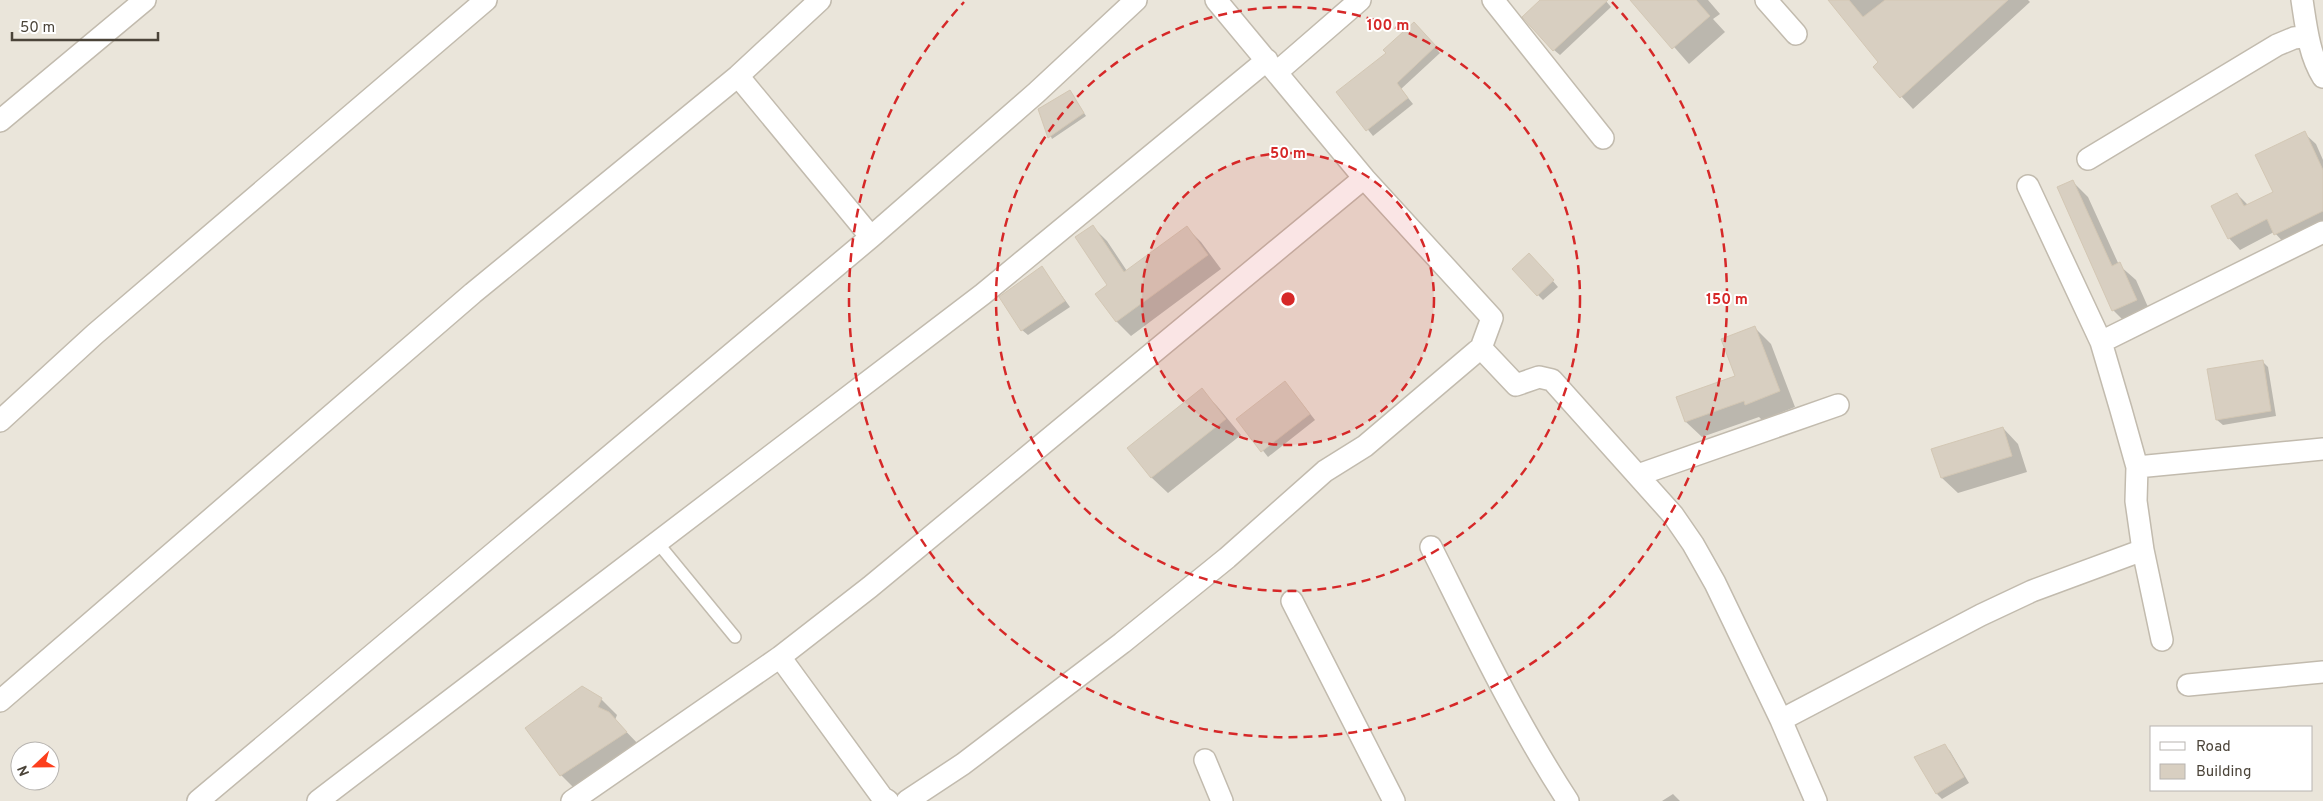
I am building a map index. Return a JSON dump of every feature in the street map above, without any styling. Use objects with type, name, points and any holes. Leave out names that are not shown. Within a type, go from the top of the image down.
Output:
[{"type":"street","points":[[0,121],[144,0]]},
{"type":"street","points":[[0,421],[102,327],[486,0]]},
{"type":"street","points":[[0,701],[473,293],[738,76],[820,0]]},
{"type":"street","points":[[198,801],[871,237],[1036,93],[1136,0]]},
{"type":"street","points":[[907,801],[963,764],[1122,643],[1227,558],[1326,472],[1365,446],[1484,351],[1492,318],[1364,178],[1216,0]]},
{"type":"street","points":[[318,801],[983,294],[1272,66],[1360,0]]},
{"type":"street","points":[[1493,0],[1603,138]]},
{"type":"street","points":[[1766,0],[1796,34]]},
{"type":"street","points":[[2302,0],[2307,33],[2317,68],[2323,78]]},
{"type":"street","points":[[2088,159],[2278,45],[2307,33]]},
{"type":"street","points":[[738,76],[871,237]]},
{"type":"street","points":[[572,801],[780,657],[917,550],[1364,178]]},
{"type":"street","points":[[2028,186],[2101,342],[2137,467],[2136,501],[2143,550],[2162,640]]},
{"type":"street","points":[[2101,342],[2323,232]]},
{"type":"street","points":[[1484,351],[1510,381],[1516,385],[1539,377],[1552,380],[1673,515],[1694,544],[1715,583],[1781,720],[1816,801]]},
{"type":"street","points":[[1638,475],[1838,405]]},
{"type":"street","points":[[2137,467],[2323,449]]},
{"type":"street","points":[[1431,547],[1506,697],[1540,759],[1568,801]]},
{"type":"street","points":[[1781,720],[1981,615],[2032,591],[2143,550]]},
{"type":"street","points":[[1292,601],[1394,801]]},
{"type":"street","points":[[780,657],[882,797],[888,801]]},
{"type":"street","points":[[2188,685],[2323,672]]},
{"type":"street","points":[[1205,760],[1222,801]]},
{"type":"lane","points":[[657,542],[735,638]]},
{"type":"shaded area","points":[[0,0],[2323,0],[2323,801],[0,801]]},
{"type":"building","points":[[1540,0],[1608,0],[1553,51],[1522,17]]},
{"type":"building","points":[[1630,0],[1696,0],[1710,16],[1672,49]]},
{"type":"building","points":[[1828,0],[1849,0],[1863,17],[1885,0],[2008,0],[1900,98],[1873,67],[1878,62]]},
{"type":"building","points":[[1414,22],[1436,46],[1397,83],[1408,98],[1366,131],[1336,92],[1386,53],[1383,50]]},
{"type":"building","points":[[1070,90],[1084,113],[1048,138],[1038,109]]},
{"type":"building","points":[[2305,131],[2323,170],[2323,211],[2274,235],[2267,219],[2228,239],[2211,206],[2237,193],[2244,206],[2273,192],[2255,155]]},
{"type":"building","points":[[2073,180],[2112,266],[2120,262],[2137,300],[2112,311],[2057,187]]},
{"type":"building","points":[[1093,225],[1124,272],[1187,226],[1208,255],[1116,322],[1095,294],[1107,285],[1075,237]]},
{"type":"building","points":[[1529,253],[1554,280],[1537,296],[1512,269]]},
{"type":"building","points":[[1042,266],[1065,301],[1021,331],[999,297]]},
{"type":"building","points":[[1755,326],[1780,391],[1745,405],[1744,401],[1685,422],[1676,397],[1735,376],[1721,339]]},
{"type":"building","points":[[2263,360],[2271,411],[2216,420],[2207,369]]},
{"type":"building","points":[[1285,381],[1310,414],[1261,452],[1236,419]]},
{"type":"building","points":[[1202,388],[1226,419],[1151,478],[1127,448]]},
{"type":"building","points":[[2003,427],[2012,456],[1941,478],[1931,449]]},
{"type":"building","points":[[582,686],[602,698],[598,707],[609,712],[627,732],[560,776],[525,728]]},
{"type":"building","points":[[1945,744],[1964,777],[1936,794],[1914,757]]}]
